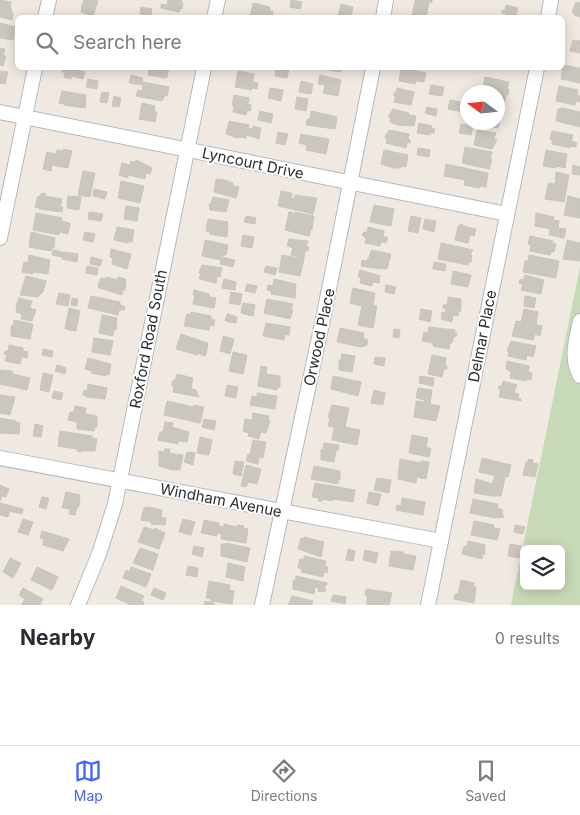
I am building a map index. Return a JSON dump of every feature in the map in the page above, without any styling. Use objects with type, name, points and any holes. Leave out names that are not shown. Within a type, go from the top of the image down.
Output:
[{"type":"street","points":[[46,15],[49,0]]},
{"type":"street","points":[[215,15],[218,0]]},
{"type":"street","points":[[384,15],[386,0]]},
{"type":"street","points":[[548,15],[551,0]]},
{"type":"street","points":[[0,238],[35,70]]},
{"type":"street","name":"Roxford Road South","points":[[78,605],[99,554],[115,504],[204,70]]},
{"type":"street","name":"Orwood Place","points":[[262,605],[324,314],[373,70]]},
{"type":"street","name":"Delmar Place","points":[[428,605],[537,70]]},
{"type":"street","name":"Lyncourt Drive","points":[[0,112],[507,214]]},
{"type":"street","points":[[580,321],[573,355],[575,368],[580,376]]},
{"type":"street","name":"Windham Avenue","points":[[0,458],[441,541]]},
{"type":"green space","points":[[580,267],[580,605],[511,605],[520,561],[520,590],[565,590],[565,545],[523,545]]},
{"type":"building","points":[[0,0],[11,2],[12,20],[0,17]]},
{"type":"building","points":[[84,0],[98,1],[93,15],[81,12]]},
{"type":"building","points":[[168,0],[182,0],[182,9],[180,8],[179,12],[161,8],[161,4],[167,5]]},
{"type":"building","points":[[291,0],[302,2],[300,9],[290,7]]},
{"type":"building","points":[[415,0],[432,0],[432,3],[429,2],[427,15],[412,15]]},
{"type":"building","points":[[576,2],[580,3],[580,17],[572,12]]},
{"type":"building","points":[[253,3],[270,7],[269,11],[273,11],[272,15],[250,15]]},
{"type":"building","points":[[341,4],[353,7],[352,15],[338,15]]},
{"type":"building","points":[[506,5],[518,8],[516,15],[502,13],[502,10],[505,11]]},
{"type":"building","points":[[141,7],[152,9],[151,15],[140,14]]},
{"type":"building","points":[[0,23],[15,27],[13,40],[0,38]]},
{"type":"building","points":[[573,40],[580,41],[580,53],[570,51]]},
{"type":"building","points":[[0,48],[5,49],[3,55],[6,56],[3,66],[0,65]]},
{"type":"building","points":[[565,65],[580,68],[580,83],[561,79]]},
{"type":"building","points":[[62,70],[80,70],[85,72],[83,79],[72,76],[71,79],[64,77],[65,72],[62,72]]},
{"type":"building","points":[[149,70],[169,70],[165,78],[148,75]]},
{"type":"building","points":[[276,70],[289,70],[287,78],[275,76]]},
{"type":"building","points":[[401,70],[426,73],[424,82],[416,81],[415,84],[399,81]]},
{"type":"building","points":[[0,71],[8,72],[5,84],[0,83]]},
{"type":"building","points":[[238,71],[254,74],[253,82],[258,83],[257,89],[252,88],[251,90],[235,87]]},
{"type":"building","points":[[131,75],[143,78],[141,85],[129,83]]},
{"type":"building","points":[[320,75],[341,80],[338,96],[323,93],[325,85],[318,84]]},
{"type":"building","points":[[485,77],[509,82],[508,95],[506,94],[505,101],[505,85],[483,85]]},
{"type":"building","points":[[88,79],[98,81],[97,89],[86,87]]},
{"type":"building","points":[[301,81],[313,84],[311,94],[299,92]]},
{"type":"building","points":[[143,82],[169,87],[167,96],[165,95],[162,101],[136,96],[138,90],[142,91]]},
{"type":"building","points":[[431,85],[444,87],[442,96],[429,94]]},
{"type":"building","points":[[559,86],[578,90],[577,95],[580,96],[580,102],[576,101],[575,105],[556,101]]},
{"type":"building","points":[[270,88],[283,90],[281,101],[268,98]]},
{"type":"building","points":[[397,88],[414,92],[411,105],[394,102],[396,96],[394,96],[394,93],[396,93]]},
{"type":"building","points":[[62,91],[86,95],[85,108],[59,103]]},
{"type":"building","points":[[102,92],[109,93],[107,103],[100,102]]},
{"type":"building","points":[[234,95],[249,98],[250,111],[247,110],[246,115],[233,112]]},
{"type":"building","points":[[114,96],[121,98],[119,107],[112,106]]},
{"type":"building","points":[[297,97],[308,99],[306,111],[295,109]]},
{"type":"building","points":[[450,100],[460,102],[460,111],[448,109]]},
{"type":"building","points":[[142,103],[155,106],[154,112],[157,112],[155,122],[139,119]]},
{"type":"building","points":[[427,107],[437,109],[436,116],[425,113]]},
{"type":"building","points":[[563,108],[580,112],[580,127],[556,121],[558,109]]},
{"type":"building","points":[[393,109],[416,116],[414,126],[398,125],[390,122],[391,117],[388,117]]},
{"type":"building","points":[[260,111],[273,114],[271,123],[258,120]]},
{"type":"building","points":[[311,111],[337,117],[335,129],[306,125],[307,119],[310,119]]},
{"type":"building","points":[[229,121],[249,125],[248,128],[253,129],[253,126],[261,128],[259,139],[246,135],[246,138],[237,138],[226,134]]},
{"type":"building","points":[[419,123],[432,126],[431,128],[435,129],[434,133],[430,133],[430,135],[417,133]]},
{"type":"building","points":[[460,128],[472,130],[471,135],[459,133]]},
{"type":"building","points":[[389,130],[409,134],[408,139],[410,139],[410,143],[407,142],[406,148],[386,143],[387,139],[385,138]]},
{"type":"building","points":[[477,130],[496,133],[494,139],[497,140],[492,149],[474,145]]},
{"type":"building","points":[[552,131],[573,135],[571,141],[577,143],[576,147],[570,146],[570,148],[552,144],[550,139]]},
{"type":"building","points":[[278,132],[288,134],[285,145],[276,143]]},
{"type":"building","points":[[301,134],[329,139],[326,154],[306,150],[307,145],[299,143]]},
{"type":"building","points":[[465,147],[492,152],[489,169],[462,163]]},
{"type":"building","points":[[418,148],[430,150],[429,157],[417,155]]},
{"type":"building","points":[[63,149],[72,151],[68,168],[52,165],[51,171],[43,169],[47,152],[56,154],[57,150],[63,151]]},
{"type":"building","points":[[384,150],[408,155],[406,167],[394,168],[381,164]]},
{"type":"building","points":[[546,150],[567,154],[565,168],[543,166]]},
{"type":"building","points":[[136,160],[152,168],[150,174],[146,173],[145,179],[128,175],[128,178],[119,175],[122,163],[130,165],[131,161],[136,162]]},
{"type":"building","points":[[446,164],[488,173],[486,187],[480,186],[479,188],[464,185],[465,180],[444,176]]},
{"type":"building","points":[[573,165],[580,167],[580,175],[572,174]]},
{"type":"building","points":[[83,171],[95,173],[90,197],[78,195]]},
{"type":"building","points":[[556,172],[569,175],[564,202],[545,199],[549,183],[555,184]]},
{"type":"building","points":[[216,179],[225,180],[233,183],[233,186],[239,187],[236,198],[214,192]]},
{"type":"building","points":[[121,181],[144,186],[140,203],[118,198]]},
{"type":"building","points":[[94,189],[107,192],[105,199],[93,196]]},
{"type":"building","points":[[281,191],[292,193],[291,198],[294,199],[295,195],[317,198],[313,214],[278,206]]},
{"type":"building","points":[[42,193],[46,194],[45,196],[62,199],[60,207],[63,207],[62,212],[35,207],[38,196],[41,196]]},
{"type":"building","points":[[68,196],[81,197],[79,210],[67,208]]},
{"type":"building","points":[[568,196],[580,199],[580,218],[564,215]]},
{"type":"building","points":[[213,197],[229,200],[226,212],[210,210],[209,204],[211,204]]},
{"type":"building","points":[[374,205],[394,209],[391,226],[370,222]]},
{"type":"building","points":[[126,206],[139,208],[137,221],[124,219]]},
{"type":"building","points":[[89,212],[103,214],[101,221],[88,219]]},
{"type":"building","points":[[289,212],[292,212],[292,215],[294,215],[294,212],[314,216],[309,236],[285,230]]},
{"type":"building","points":[[36,213],[62,218],[61,221],[70,223],[68,234],[59,232],[59,235],[33,230]]},
{"type":"building","points":[[536,213],[554,217],[553,220],[559,221],[558,228],[566,229],[564,238],[549,235],[550,229],[535,226]]},
{"type":"building","points":[[246,216],[256,218],[255,224],[244,222]]},
{"type":"building","points":[[411,216],[421,218],[418,233],[408,231]]},
{"type":"building","points":[[208,219],[228,222],[227,237],[210,234],[210,232],[206,231]]},
{"type":"building","points":[[425,219],[436,221],[434,232],[423,229]]},
{"type":"building","points":[[460,224],[476,229],[474,236],[470,235],[468,243],[455,240]]},
{"type":"building","points":[[117,227],[134,230],[132,242],[114,240]]},
{"type":"building","points":[[368,227],[384,231],[383,236],[388,238],[386,243],[381,242],[380,246],[365,243],[366,238],[362,235],[364,232],[367,232]]},
{"type":"building","points":[[31,232],[55,238],[54,248],[51,251],[29,247]]},
{"type":"building","points":[[85,232],[95,234],[93,242],[83,240]]},
{"type":"building","points":[[243,235],[254,237],[252,248],[241,246]]},
{"type":"building","points":[[530,236],[553,241],[552,243],[556,244],[554,252],[551,252],[550,255],[530,251],[531,245],[528,244]]},
{"type":"building","points":[[289,239],[308,241],[306,247],[309,247],[308,251],[305,251],[304,258],[291,255],[293,248],[287,246]]},
{"type":"building","points":[[205,240],[228,245],[226,255],[222,257],[235,260],[233,267],[220,264],[221,260],[202,256]]},
{"type":"building","points":[[567,240],[580,243],[580,261],[563,259]]},
{"type":"building","points":[[441,243],[473,250],[470,255],[472,256],[471,262],[468,265],[438,259]]},
{"type":"building","points":[[111,249],[131,254],[127,269],[112,264],[113,258],[110,257]]},
{"type":"building","points":[[53,250],[62,252],[62,257],[52,255]]},
{"type":"building","points":[[371,250],[391,254],[387,269],[361,266],[362,260],[367,261],[369,258]]},
{"type":"building","points":[[63,252],[78,254],[77,262],[62,259]]},
{"type":"building","points":[[29,255],[50,260],[48,274],[22,272],[24,262],[28,263]]},
{"type":"building","points":[[282,255],[304,259],[300,276],[279,272]]},
{"type":"building","points":[[529,255],[559,261],[556,278],[523,272],[525,261],[528,261]]},
{"type":"building","points":[[91,257],[102,260],[100,266],[90,264]]},
{"type":"building","points":[[434,262],[446,264],[445,271],[433,269]]},
{"type":"building","points":[[202,265],[222,268],[220,277],[217,276],[216,283],[199,279]]},
{"type":"building","points":[[87,266],[98,268],[97,275],[86,273]]},
{"type":"building","points":[[266,266],[277,268],[275,275],[264,272]]},
{"type":"building","points":[[360,270],[380,276],[379,283],[373,282],[372,286],[360,283],[361,277],[358,277]]},
{"type":"building","points":[[453,271],[471,275],[468,287],[451,284]]},
{"type":"building","points":[[525,275],[544,280],[541,294],[521,290],[523,284],[519,283],[520,279],[523,280]]},
{"type":"building","points":[[26,276],[46,281],[43,292],[38,297],[20,295]]},
{"type":"building","points":[[106,277],[117,280],[118,277],[126,279],[125,290],[123,290],[122,295],[99,288],[101,278],[106,279]]},
{"type":"building","points":[[224,279],[236,282],[235,290],[222,288]]},
{"type":"building","points":[[274,279],[296,284],[295,298],[271,294],[271,291],[267,290],[268,285],[273,286]]},
{"type":"building","points":[[247,284],[257,286],[255,293],[245,291]]},
{"type":"building","points":[[386,285],[396,287],[394,294],[385,292]]},
{"type":"building","points":[[353,288],[375,293],[373,305],[377,306],[373,328],[358,325],[362,306],[350,303]]},
{"type":"building","points":[[194,290],[216,298],[214,308],[193,304]]},
{"type":"building","points":[[231,292],[242,294],[240,305],[229,303]]},
{"type":"building","points":[[59,293],[70,295],[68,306],[56,304]]},
{"type":"building","points":[[91,296],[120,302],[120,305],[125,307],[124,310],[119,310],[118,315],[88,308]]},
{"type":"building","points":[[525,296],[536,298],[534,308],[524,306]]},
{"type":"building","points":[[448,297],[461,299],[461,311],[459,311],[458,316],[453,315],[452,322],[441,319],[442,312],[445,313],[446,309],[443,308],[443,305],[447,305]]},
{"type":"building","points":[[19,298],[32,301],[30,308],[36,310],[32,321],[21,319],[22,314],[16,312]]},
{"type":"building","points":[[72,298],[78,299],[77,306],[71,305]]},
{"type":"building","points":[[267,299],[293,304],[290,319],[264,313]]},
{"type":"building","points":[[243,303],[255,305],[253,316],[241,313]]},
{"type":"building","points":[[69,308],[80,311],[76,331],[65,329]]},
{"type":"building","points":[[421,309],[432,311],[430,322],[419,319]]},
{"type":"building","points":[[524,309],[538,312],[536,325],[542,326],[540,336],[535,334],[533,340],[512,336],[516,321],[521,322]]},
{"type":"building","points":[[191,312],[211,316],[211,319],[215,320],[214,326],[210,325],[209,330],[184,326],[187,314],[190,315]]},
{"type":"building","points":[[227,314],[237,317],[236,323],[225,321]]},
{"type":"building","points":[[102,315],[117,318],[116,330],[114,329],[113,336],[99,333]]},
{"type":"building","points":[[14,320],[33,324],[30,339],[11,336],[11,326],[13,326]]},
{"type":"building","points":[[266,323],[290,327],[289,335],[285,334],[284,340],[263,336]]},
{"type":"building","points":[[429,327],[455,330],[454,333],[457,333],[456,337],[454,336],[449,349],[433,346],[433,343],[422,341],[424,332],[428,333]]},
{"type":"building","points":[[340,328],[364,333],[363,338],[368,340],[367,345],[361,347],[337,342]]},
{"type":"building","points":[[394,329],[400,330],[399,338],[393,337]]},
{"type":"building","points":[[181,334],[208,343],[206,355],[198,353],[197,355],[176,349]]},
{"type":"building","points":[[223,336],[234,339],[230,354],[220,351]]},
{"type":"building","points":[[94,338],[113,341],[110,355],[92,352]]},
{"type":"building","points":[[511,341],[536,346],[533,357],[527,355],[526,360],[508,356],[509,351],[507,351]]},
{"type":"building","points":[[9,345],[23,348],[23,351],[28,352],[27,358],[22,357],[20,364],[5,361],[7,355],[4,354],[5,351],[8,351]]},
{"type":"building","points":[[43,349],[53,351],[52,357],[42,355]]},
{"type":"building","points":[[233,352],[247,355],[243,374],[229,371]]},
{"type":"building","points":[[342,354],[355,356],[352,372],[339,370],[339,360],[341,360]]},
{"type":"building","points":[[432,355],[446,358],[445,365],[447,369],[444,369],[442,377],[428,374]]},
{"type":"building","points":[[375,357],[385,358],[384,366],[374,364]]},
{"type":"building","points":[[88,358],[111,364],[109,375],[91,373],[92,371],[85,369]]},
{"type":"building","points":[[507,361],[529,366],[528,372],[532,373],[531,380],[510,378],[511,372],[506,369]]},
{"type":"building","points":[[57,365],[66,368],[65,374],[55,371]]},
{"type":"building","points":[[261,366],[267,367],[266,374],[280,376],[280,387],[277,390],[258,386]]},
{"type":"building","points":[[0,370],[12,371],[13,374],[30,378],[27,390],[0,384]]},
{"type":"building","points":[[43,373],[53,375],[49,392],[40,390]]},
{"type":"building","points":[[177,374],[193,378],[191,389],[196,390],[199,397],[173,392],[174,386],[172,384]]},
{"type":"building","points":[[333,376],[361,382],[358,396],[331,389]]},
{"type":"building","points":[[420,376],[434,378],[433,386],[419,383]]},
{"type":"building","points":[[503,381],[517,385],[514,393],[519,394],[518,398],[521,401],[499,397],[501,389],[498,389]]},
{"type":"building","points":[[88,384],[107,388],[105,399],[83,395],[84,390],[87,391]]},
{"type":"building","points":[[227,385],[238,387],[236,398],[225,396]]},
{"type":"building","points":[[418,388],[432,390],[430,404],[440,406],[436,421],[414,417],[416,401],[424,402],[425,400],[416,398]]},
{"type":"building","points":[[374,390],[385,393],[383,405],[371,403]]},
{"type":"building","points":[[54,391],[63,393],[61,400],[52,398]]},
{"type":"building","points":[[257,393],[277,396],[275,409],[250,405],[252,396],[257,397]]},
{"type":"building","points":[[0,395],[15,397],[10,415],[0,413]]},
{"type":"building","points":[[167,401],[194,407],[194,405],[204,407],[200,423],[164,415]]},
{"type":"building","points":[[332,405],[349,408],[345,427],[360,430],[357,445],[332,440],[334,427],[328,426],[330,418],[328,417]]},
{"type":"building","points":[[75,406],[86,408],[85,414],[97,416],[97,427],[95,427],[94,431],[77,429],[77,422],[68,420],[70,412],[74,412]]},
{"type":"building","points":[[253,413],[269,416],[268,420],[270,421],[266,433],[261,432],[259,439],[248,436],[249,433],[243,431],[245,419],[252,420]]},
{"type":"building","points":[[0,418],[20,423],[19,434],[0,433]]},
{"type":"building","points":[[204,419],[216,421],[214,430],[202,427]]},
{"type":"building","points":[[165,422],[173,423],[172,427],[189,432],[187,442],[178,441],[178,444],[158,440],[160,432],[163,432]]},
{"type":"building","points":[[35,424],[43,426],[41,437],[33,436]]},
{"type":"building","points":[[60,431],[92,436],[92,438],[97,439],[95,451],[81,452],[77,451],[77,449],[58,446]]},
{"type":"building","points":[[412,435],[428,438],[426,447],[431,449],[429,457],[409,453]]},
{"type":"building","points":[[200,437],[212,440],[209,455],[197,453]]},
{"type":"building","points":[[253,440],[266,442],[263,458],[259,457],[258,464],[246,461],[248,454],[250,455]]},
{"type":"building","points":[[324,443],[339,445],[334,462],[321,460],[321,449],[323,450]]},
{"type":"building","points":[[165,449],[170,449],[169,453],[183,455],[180,470],[159,466],[159,451],[164,452]]},
{"type":"building","points":[[187,452],[195,453],[193,465],[184,462]]},
{"type":"building","points":[[482,458],[511,465],[508,477],[479,472]]},
{"type":"building","points":[[400,459],[421,463],[421,461],[429,462],[426,479],[417,477],[416,483],[398,479]]},
{"type":"building","points":[[528,459],[533,460],[532,463],[538,464],[535,477],[523,475]]},
{"type":"building","points":[[235,461],[244,462],[241,476],[233,474]]},
{"type":"building","points":[[246,465],[261,469],[257,484],[248,482],[246,487],[241,486]]},
{"type":"building","points":[[314,466],[340,471],[338,484],[311,479]]},
{"type":"building","points":[[495,476],[505,478],[501,496],[474,493],[476,479],[492,484]]},
{"type":"building","points":[[377,478],[391,480],[389,493],[374,490]]},
{"type":"building","points":[[315,483],[355,490],[353,502],[332,499],[332,501],[323,499],[318,501],[319,498],[312,497]]},
{"type":"building","points":[[0,485],[9,489],[6,497],[2,496],[0,501]]},
{"type":"building","points":[[66,492],[80,495],[79,507],[77,507],[75,515],[69,514],[70,509],[62,508]]},
{"type":"building","points":[[369,492],[381,494],[378,506],[367,503]]},
{"type":"building","points":[[42,497],[49,498],[46,509],[39,507]]},
{"type":"building","points":[[402,498],[425,502],[423,515],[396,510],[397,505],[401,506]]},
{"type":"building","points":[[473,499],[498,504],[497,508],[503,510],[504,517],[495,518],[470,513]]},
{"type":"building","points":[[0,503],[23,509],[22,514],[10,511],[8,517],[0,515]]},
{"type":"building","points":[[144,508],[162,510],[161,517],[166,518],[165,525],[151,524],[152,522],[141,520]]},
{"type":"building","points":[[23,519],[33,522],[28,535],[18,532]]},
{"type":"building","points":[[183,519],[195,522],[191,535],[179,532]]},
{"type":"building","points":[[204,520],[219,523],[219,526],[224,527],[224,524],[237,527],[238,525],[244,526],[243,528],[248,529],[246,543],[221,539],[222,534],[217,533],[217,536],[201,533]]},
{"type":"building","points":[[474,521],[494,525],[493,528],[500,529],[497,540],[471,535]]},
{"type":"building","points":[[515,525],[525,527],[523,534],[514,532]]},
{"type":"building","points":[[144,527],[154,530],[155,528],[165,533],[159,549],[138,542]]},
{"type":"building","points":[[42,531],[69,539],[63,551],[43,545],[44,539],[40,538]]},
{"type":"building","points":[[304,537],[324,542],[321,557],[298,549],[301,538],[304,539]]},
{"type":"building","points":[[468,541],[485,545],[485,554],[483,554],[482,559],[462,554],[464,546],[467,546]]},
{"type":"building","points":[[226,543],[250,548],[247,562],[221,556],[221,544]]},
{"type":"building","points":[[510,544],[520,546],[519,558],[508,556]]},
{"type":"building","points":[[194,546],[204,548],[202,557],[192,554]]},
{"type":"building","points":[[140,548],[158,554],[153,570],[133,563]]},
{"type":"building","points":[[348,549],[355,551],[353,561],[346,560]]},
{"type":"building","points":[[365,550],[378,553],[376,563],[363,560]]},
{"type":"building","points":[[391,551],[416,556],[413,570],[389,566]]},
{"type":"building","points":[[304,556],[326,561],[327,573],[324,572],[323,577],[301,572],[302,569],[298,568],[300,559],[304,560]]},
{"type":"building","points":[[10,558],[21,563],[13,578],[3,572]]},
{"type":"building","points":[[228,563],[245,567],[243,581],[226,577]]},
{"type":"building","points":[[188,566],[198,568],[197,577],[186,575]]},
{"type":"building","points":[[37,567],[58,577],[52,590],[31,580]]},
{"type":"building","points":[[131,567],[151,574],[146,587],[123,578],[126,570],[129,572]]},
{"type":"building","points":[[296,576],[327,583],[325,585],[325,592],[318,591],[319,588],[315,587],[314,594],[293,589],[293,580],[295,581]]},
{"type":"building","points":[[461,580],[474,583],[473,586],[476,587],[474,603],[454,599],[455,594],[458,594]]},
{"type":"building","points":[[209,581],[230,585],[229,590],[234,591],[232,604],[211,601],[211,599],[206,598]]},
{"type":"building","points":[[121,586],[144,596],[141,601],[144,602],[143,605],[131,605],[116,598]]},
{"type":"building","points":[[23,588],[43,599],[40,604],[42,605],[21,605],[25,599],[19,595]]},
{"type":"building","points":[[154,588],[166,593],[163,600],[151,595]]},
{"type":"building","points":[[366,589],[392,593],[389,605],[367,605]]},
{"type":"building","points":[[333,595],[346,597],[345,604],[331,601]]},
{"type":"building","points":[[292,596],[313,601],[312,605],[288,605]]},
{"type":"building","points":[[205,601],[214,603],[214,605],[204,605]]}]
